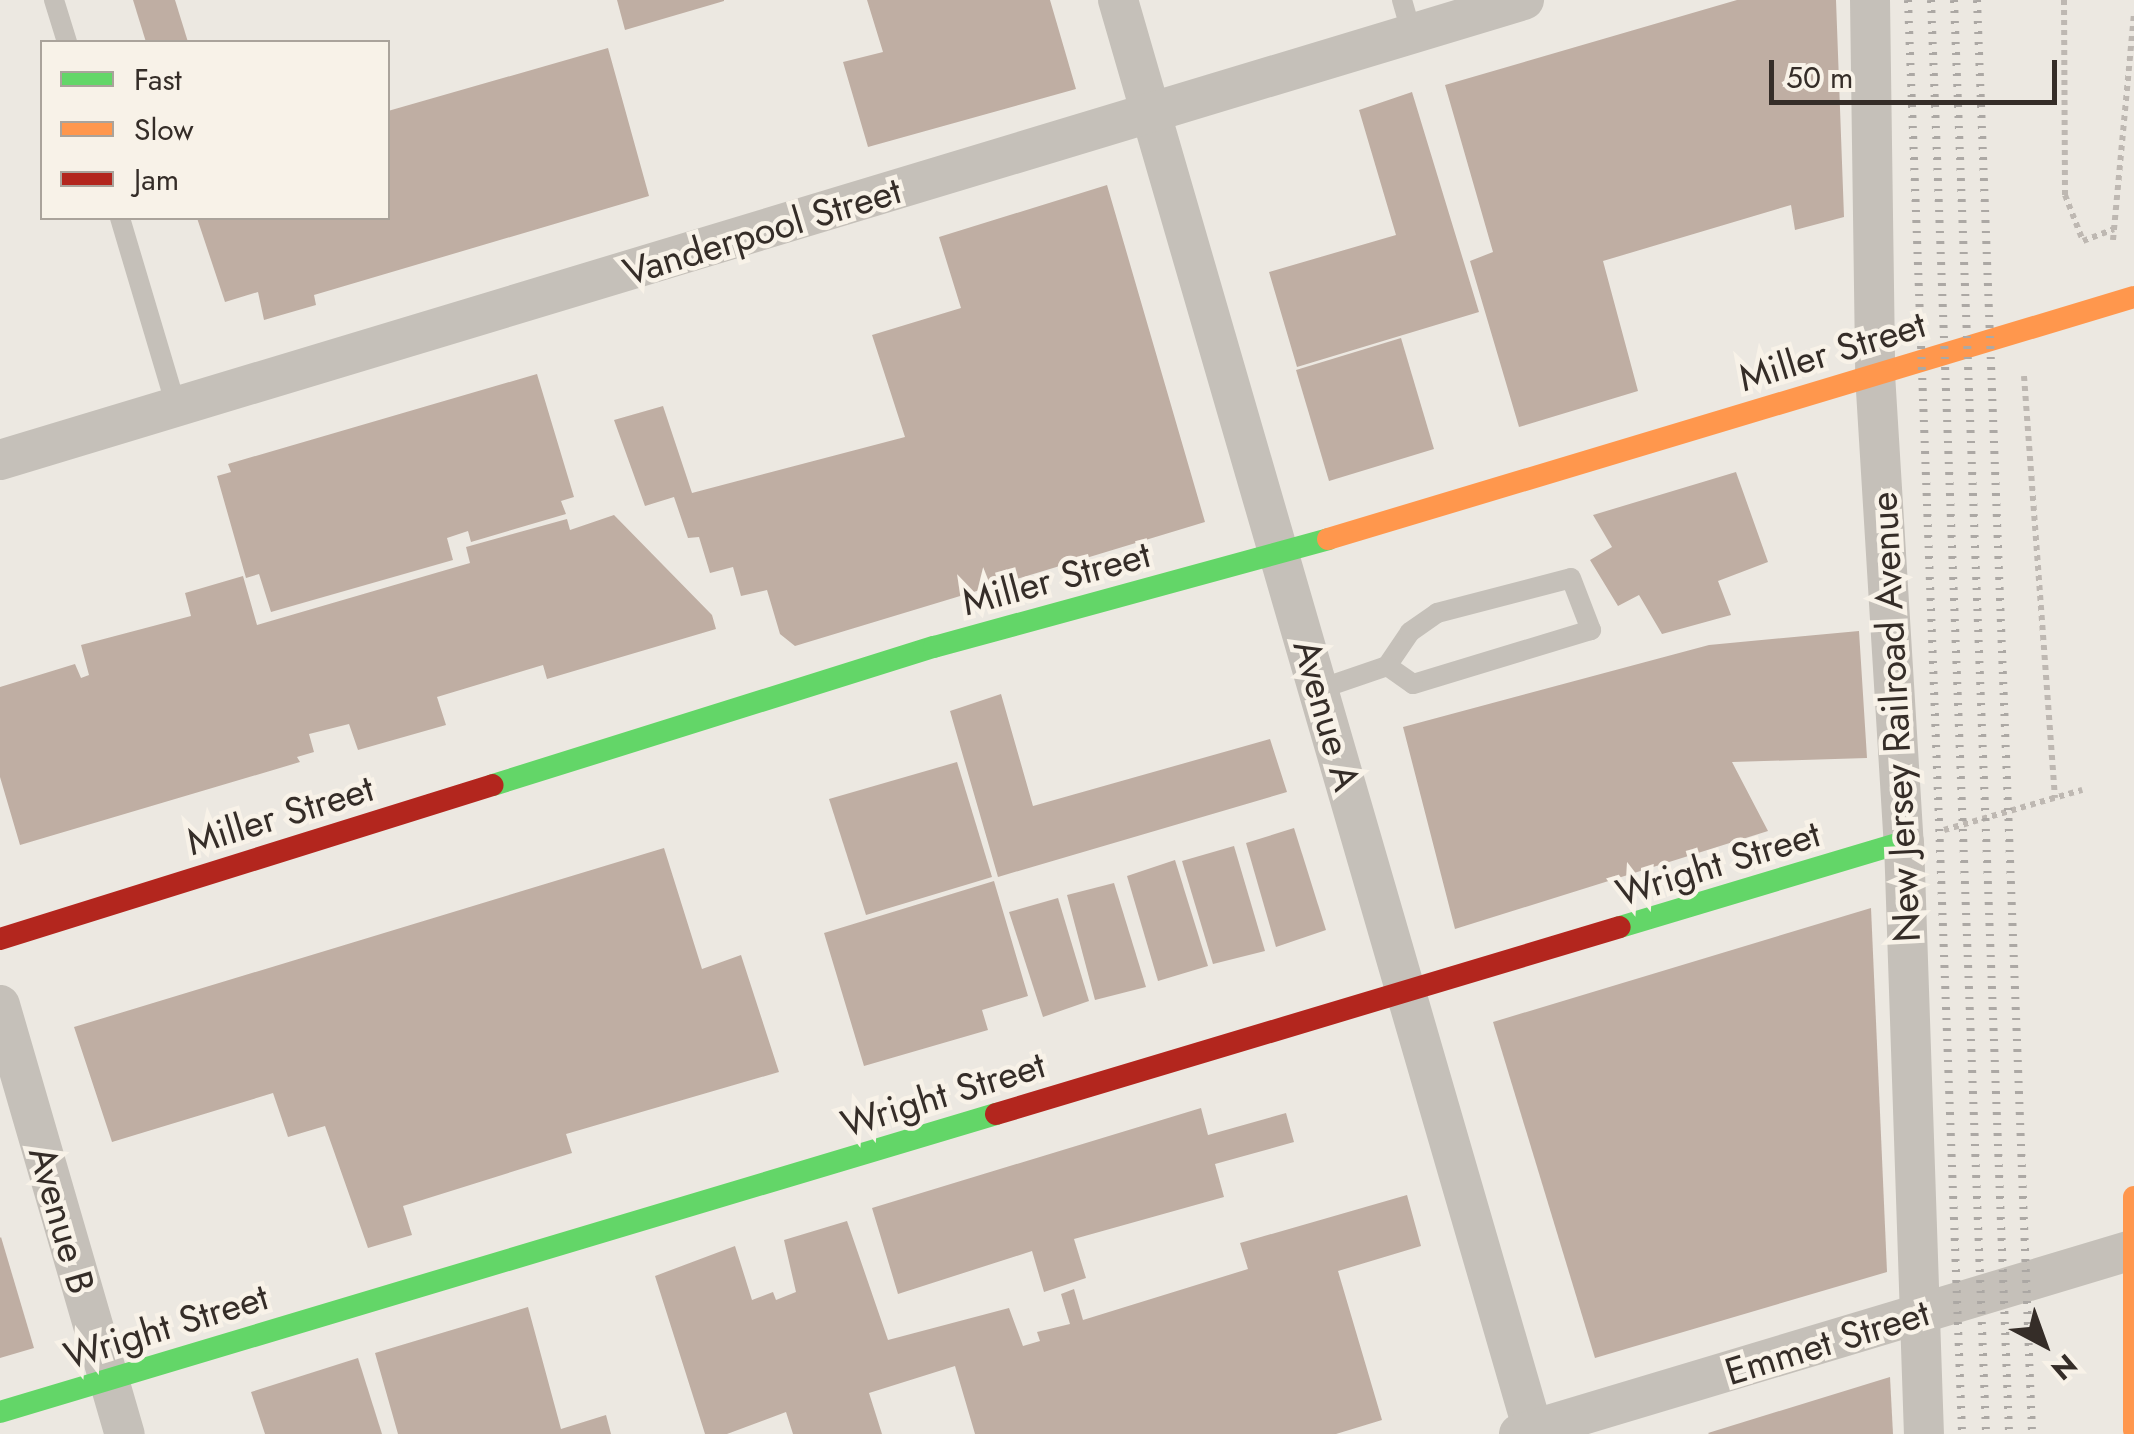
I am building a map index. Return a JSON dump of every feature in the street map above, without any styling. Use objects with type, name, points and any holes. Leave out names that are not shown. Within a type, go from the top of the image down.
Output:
[{"type":"street","name":"Avenue A","points":[[1118,0],[1320,689],[1526,1432]]},
{"type":"street","name":"Vanderpool Street","points":[[0,460],[1151,114],[1407,18],[1524,0]]},
{"type":"street","name":"New Jersey Railroad Avenue","points":[[1870,0],[1876,374],[1904,842],[1924,1434]]},
{"type":"street","name":"Miller Street","points":[[0,939],[934,648],[1280,553],[2134,297]]},
{"type":"street","name":"Wright Street","points":[[0,1412],[1904,842]]},
{"type":"street","name":"Avenue B","points":[[0,1004],[126,1434]]},
{"type":"street","points":[[2134,1197],[2134,1430]]},
{"type":"street","name":"Emmet Street","points":[[1526,1432],[2133,1250]]},
{"type":"lane","points":[[54,0],[66,40]]},
{"type":"lane","points":[[121,220],[176,406]]},
{"type":"lane","points":[[1320,689],[1387,666],[1410,632],[1437,613],[1572,578],[1591,630],[1413,684],[1387,666]]},
{"type":"path","points":[[2064,0],[2066,195],[2083,241],[2114,229]]},
{"type":"path","points":[[2112,240],[2134,14]]},
{"type":"path","points":[[2024,375],[2055,798]]},
{"type":"path","points":[[1904,842],[2082,790]]},
{"type":"building","points":[[133,0],[175,0],[187,40],[145,40]]},
{"type":"building","points":[[617,0],[724,0],[724,1],[625,30]]},
{"type":"building","points":[[867,0],[1050,0],[1076,89],[868,147],[843,62],[883,52]]},
{"type":"building","points":[[1737,0],[1836,0],[1844,217],[1795,230],[1791,205],[1603,261],[1638,391],[1519,427],[1470,261],[1493,252],[1445,85]]},
{"type":"building","points":[[608,48],[649,196],[314,295],[316,305],[264,320],[258,292],[225,302],[198,220],[390,220],[390,110]]},
{"type":"building","points":[[1412,92],[1479,312],[1297,367],[1269,272],[1396,235],[1359,110]]},
{"type":"building","points":[[1107,185],[1205,522],[795,646],[780,634],[767,590],[741,596],[733,567],[710,573],[699,537],[688,538],[674,497],[645,506],[614,420],[663,406],[692,493],[905,437],[872,335],[961,308],[939,237]]},
{"type":"building","points":[[1401,338],[1434,449],[1329,481],[1296,370]]},
{"type":"building","points":[[537,374],[574,497],[561,501],[566,514],[471,542],[468,531],[447,538],[453,560],[271,612],[259,574],[246,578],[217,476],[231,472],[228,464]]},
{"type":"building","points":[[1736,472],[1768,562],[1718,581],[1731,615],[1662,634],[1639,595],[1618,606],[1590,560],[1612,547],[1593,515]]},
{"type":"building","points":[[614,515],[712,615],[716,629],[547,679],[543,665],[437,697],[446,725],[358,750],[349,724],[309,734],[314,752],[297,757],[300,762],[20,845],[0,777],[0,687],[75,664],[81,678],[89,675],[81,645],[191,616],[185,593],[243,576],[257,625],[470,563],[466,547],[567,519],[570,530]]},
{"type":"building","points":[[1859,631],[1867,758],[1732,762],[1768,831],[1455,929],[1403,727],[1709,645]]},
{"type":"building","points":[[1001,694],[1033,806],[1270,739],[1287,792],[998,877],[950,711]]},
{"type":"building","points":[[957,762],[992,877],[866,915],[829,799]]},
{"type":"building","points":[[1294,828],[1326,930],[1276,947],[1246,843]]},
{"type":"building","points":[[1234,846],[1265,951],[1213,964],[1182,861]]},
{"type":"building","points":[[664,848],[702,969],[741,955],[779,1072],[566,1134],[572,1153],[403,1206],[412,1235],[368,1248],[325,1126],[288,1137],[273,1093],[112,1142],[74,1027]]},
{"type":"building","points":[[1175,860],[1208,966],[1158,981],[1127,876]]},
{"type":"building","points":[[994,881],[1028,996],[982,1010],[988,1030],[864,1066],[824,933]]},
{"type":"building","points":[[1114,883],[1146,987],[1095,1000],[1067,895]]},
{"type":"building","points":[[1058,898],[1089,1001],[1043,1017],[1009,912]]},
{"type":"building","points":[[1871,908],[1887,1272],[1595,1358],[1493,1022]]},
{"type":"building","points":[[1201,1108],[1208,1135],[1286,1113],[1294,1142],[1215,1164],[1224,1197],[1074,1239],[1086,1278],[1044,1292],[1032,1251],[898,1294],[872,1208]]},
{"type":"building","points":[[1407,1195],[1421,1246],[1338,1271],[1382,1420],[1336,1434],[975,1434],[955,1366],[869,1393],[882,1434],[793,1434],[786,1412],[727,1434],[705,1434],[655,1276],[735,1246],[752,1300],[773,1292],[776,1300],[796,1292],[784,1240],[847,1221],[888,1340],[1009,1308],[1023,1346],[1040,1341],[1037,1332],[1070,1324],[1061,1294],[1074,1289],[1083,1320],[1248,1269],[1240,1243]]},
{"type":"building","points":[[0,1238],[34,1348],[0,1358]]},
{"type":"building","points":[[528,1307],[561,1429],[606,1415],[611,1434],[398,1434],[375,1353]]},
{"type":"building","points":[[358,1358],[382,1434],[265,1434],[251,1392]]},
{"type":"building","points":[[1890,1377],[1893,1434],[1708,1433]]},
{"type":"railway","points":[[1908,0],[1962,1434]]},
{"type":"railway","points":[[1931,0],[1986,1434]]},
{"type":"railway","points":[[1954,0],[2009,1434]]},
{"type":"railway","points":[[1977,0],[2032,1434]]},
{"type":"traffic: fast","points":[[493,785],[934,647],[1328,539]]},
{"type":"traffic: fast","points":[[1620,927],[1904,842]]},
{"type":"traffic: fast","points":[[0,1412],[996,1114]]},
{"type":"traffic: slow","points":[[1328,539],[2134,297]]},
{"type":"traffic: slow","points":[[2134,1197],[2134,1430]]},
{"type":"traffic: jam","points":[[0,939],[493,785]]},
{"type":"traffic: jam","points":[[996,1114],[1620,927]]}]
